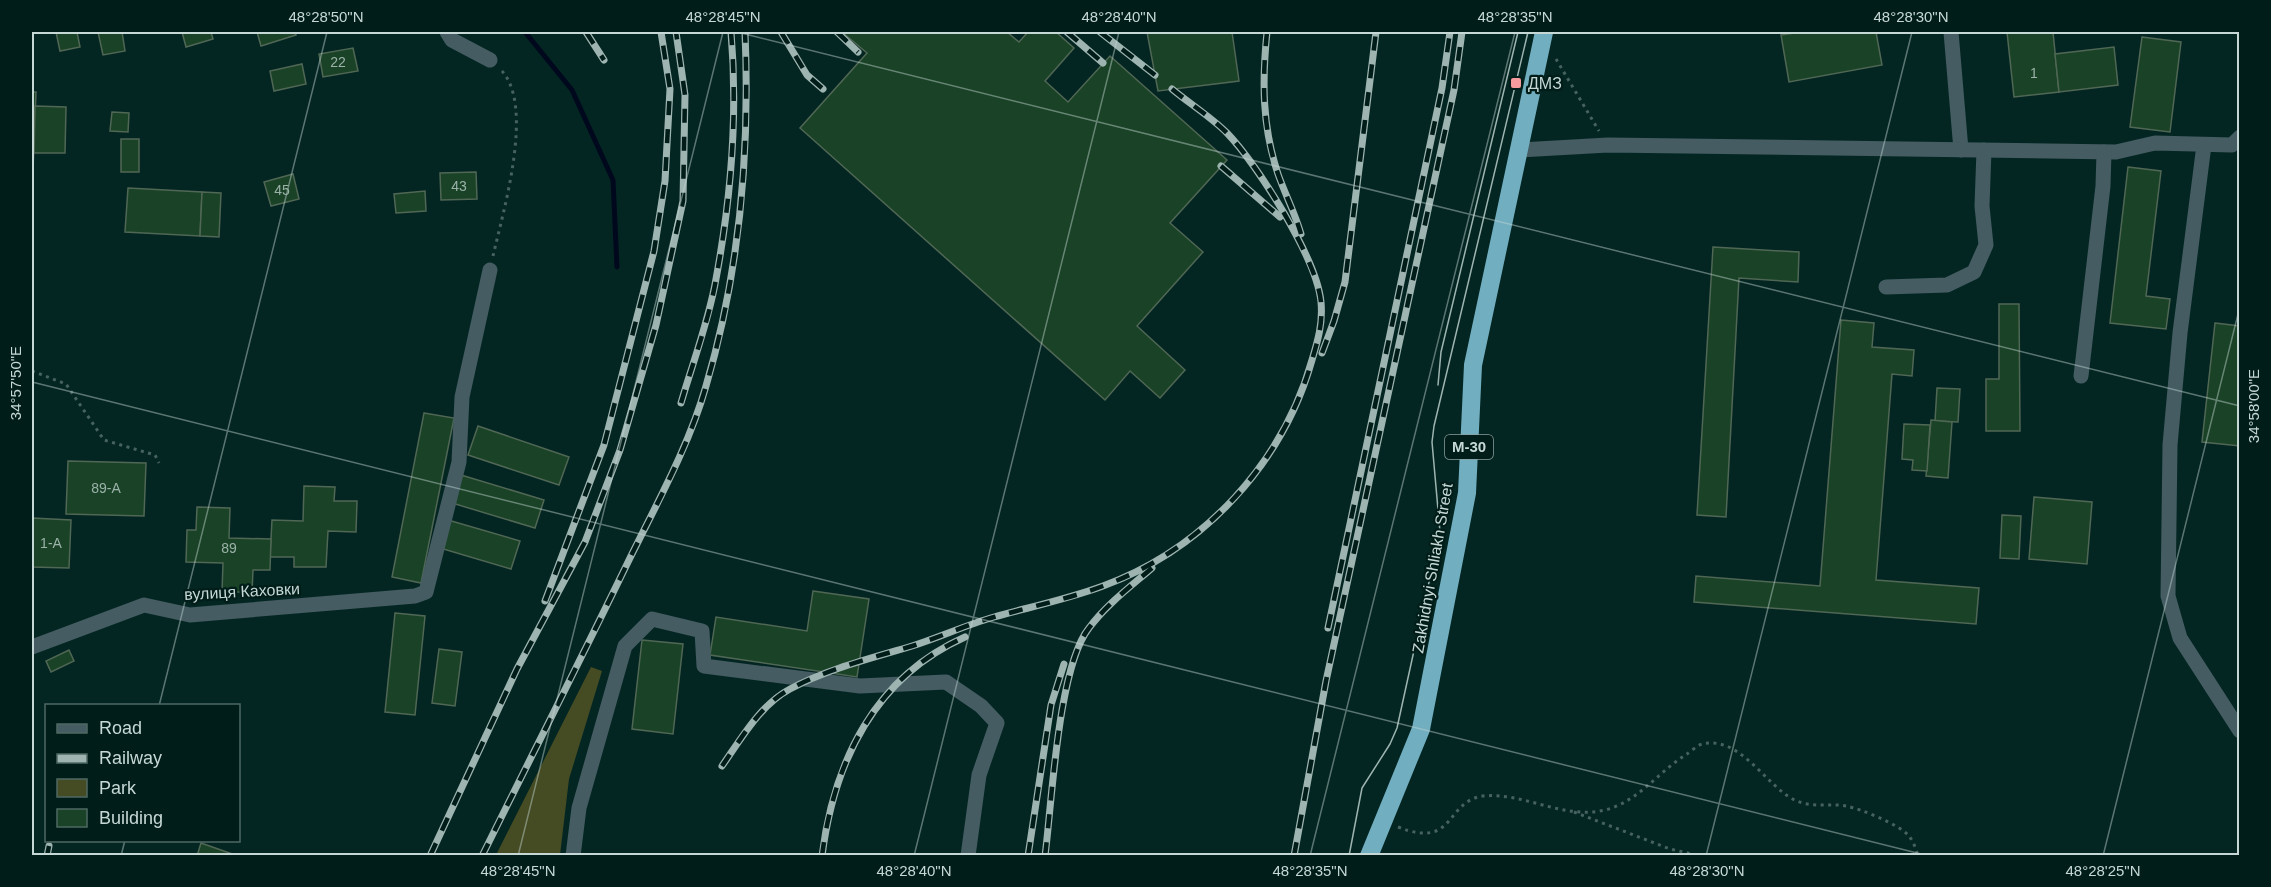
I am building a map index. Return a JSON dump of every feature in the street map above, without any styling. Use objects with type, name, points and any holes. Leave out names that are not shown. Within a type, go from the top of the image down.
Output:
[{"type":"highway","name":"Zakhidnyi Shliakh Street","points":[[1369,855],[1421,729],[1467,493],[1473,365],[1544,34]]},
{"type":"street","points":[[447,32],[452,40],[490,60]]},
{"type":"street","points":[[1950,32],[1961,150]]},
{"type":"street","points":[[1518,150],[1608,145],[2110,152],[2154,143],[2232,145],[2240,137]]},
{"type":"street","points":[[2204,145],[2180,333],[2170,445],[2168,596],[2180,638],[2240,731]]},
{"type":"street","points":[[1886,287],[1947,285],[1974,272],[1986,245],[1982,206],[1984,150]]},
{"type":"street","points":[[2081,376],[2103,186],[2110,152]]},
{"type":"street","name":"вулиця Каховки","points":[[32,647],[144,605],[190,615],[415,596],[426,592],[459,462],[462,397],[490,270]]},
{"type":"street","points":[[573,855],[579,808],[625,646],[652,619],[702,631],[704,666],[860,686],[946,682],[981,706],[997,723],[979,775],[968,855]]},
{"type":"path","points":[[1544,34],[1608,145]]},
{"type":"path","points":[[490,60],[509,78],[515,104],[515,156],[490,270]]},
{"type":"path","points":[[32,371],[66,384],[104,440],[155,455],[159,463]]},
{"type":"path","points":[[1572,811],[1604,810],[1630,799],[1672,763],[1702,744],[1725,747],[1745,756],[1767,779],[1796,801],[1820,806],[1846,806],[1891,824],[1908,835],[1918,855]]},
{"type":"path","points":[[1382,821],[1424,835],[1444,828],[1459,810],[1480,796],[1507,796],[1572,811],[1670,849],[1701,855]]},
{"type":"green space","points":[[591,667],[602,671],[569,779],[560,855],[496,855]]},
{"type":"building","points":[[56,32],[77,32],[80,47],[60,51]]},
{"type":"building","points":[[98,32],[122,32],[125,51],[103,55]]},
{"type":"building","points":[[182,32],[211,32],[213,39],[186,47]]},
{"type":"building","points":[[257,32],[295,32],[296,35],[261,46]]},
{"type":"building","points":[[842,32],[1007,32],[1019,42],[1028,32],[1056,32],[1074,48],[1045,81],[1068,102],[1110,56],[1227,160],[1170,223],[1203,252],[1137,326],[1185,370],[1160,398],[1130,371],[1105,400],[800,128],[867,53]]},
{"type":"building","points":[[1147,32],[1232,32],[1239,81],[1158,91]]},
{"type":"building","points":[[1801,32],[1876,32],[1882,65],[1789,82],[1781,35]]},
{"type":"building","points":[[2007,32],[2053,32],[2059,92],[2014,97]]},
{"type":"building","points":[[2142,37],[2181,42],[2170,132],[2130,127]]},
{"type":"building","points":[[2114,47],[2118,85],[2059,92],[2055,54]]},
{"type":"building","points":[[353,48],[358,71],[323,77],[319,54]]},
{"type":"building","points":[[302,64],[306,84],[274,91],[270,71]]},
{"type":"building","points":[[32,92],[36,92],[33,170],[32,170]]},
{"type":"building","points":[[35,106],[66,107],[65,153],[34,153]]},
{"type":"building","points":[[112,112],[129,113],[128,132],[110,131]]},
{"type":"building","points":[[121,139],[139,139],[139,172],[121,172]]},
{"type":"building","points":[[2128,167],[2161,171],[2146,296],[2170,299],[2166,329],[2110,323]]},
{"type":"building","points":[[476,172],[477,199],[441,200],[440,173]]},
{"type":"building","points":[[293,174],[299,199],[271,206],[264,182]]},
{"type":"building","points":[[128,188],[202,192],[200,236],[125,232]]},
{"type":"building","points":[[425,191],[426,211],[396,213],[394,194]]},
{"type":"building","points":[[202,192],[221,193],[219,237],[200,236]]},
{"type":"building","points":[[1713,247],[1799,252],[1798,282],[1739,278],[1726,517],[1697,515]]},
{"type":"building","points":[[1999,304],[2019,304],[2020,431],[1986,431],[1986,379],[1999,379]]},
{"type":"building","points":[[1841,320],[1874,323],[1872,347],[1914,350],[1912,376],[1892,374],[1876,580],[1979,588],[1976,624],[1694,602],[1696,576],[1820,586]]},
{"type":"building","points":[[2215,323],[2240,326],[2240,446],[2202,442]]},
{"type":"building","points":[[1937,388],[1960,389],[1958,422],[1935,421]]},
{"type":"building","points":[[424,413],[454,418],[421,583],[392,577]]},
{"type":"building","points":[[1931,420],[1952,422],[1948,478],[1926,476]]},
{"type":"building","points":[[1904,424],[1930,425],[1927,471],[1912,470],[1913,460],[1902,459]]},
{"type":"building","points":[[478,426],[569,457],[559,485],[468,455]]},
{"type":"building","points":[[68,461],[146,463],[144,516],[66,514]]},
{"type":"building","points":[[461,475],[544,500],[535,528],[452,503]]},
{"type":"building","points":[[304,486],[335,487],[334,501],[357,501],[356,532],[328,531],[326,567],[294,567],[294,557],[270,557],[272,520],[303,521]]},
{"type":"building","points":[[2034,497],[2092,502],[2087,564],[2029,559]]},
{"type":"building","points":[[197,507],[230,508],[229,538],[271,539],[270,570],[253,570],[252,592],[222,592],[223,563],[186,562],[187,530],[196,530]]},
{"type":"building","points":[[2002,515],[2021,516],[2019,559],[2000,558]]},
{"type":"building","points":[[32,518],[71,520],[69,568],[32,567]]},
{"type":"building","points":[[448,520],[520,541],[511,569],[440,548]]},
{"type":"building","points":[[813,591],[869,599],[857,677],[710,655],[716,617],[807,631]]},
{"type":"building","points":[[395,613],[425,616],[415,715],[385,712]]},
{"type":"building","points":[[642,640],[683,644],[673,734],[632,729]]},
{"type":"building","points":[[439,649],[462,652],[455,706],[432,703]]},
{"type":"building","points":[[69,650],[74,661],[51,672],[46,661]]},
{"type":"building","points":[[201,843],[238,856],[197,856]]},
{"type":"waterway","points":[[525,32],[572,90],[613,180],[617,267]]},
{"type":"tram line","points":[[1438,385],[1441,352],[1518,32]]},
{"type":"tram line","points":[[1349,856],[1362,788],[1390,744],[1397,728],[1440,532],[1432,442],[1434,426],[1528,32]]},
{"type":"railway","points":[[586,32],[604,60]]},
{"type":"railway","points":[[545,601],[604,445],[654,251],[665,181],[670,89],[661,32]]},
{"type":"railway","points":[[430,856],[517,669],[585,542],[620,450],[656,325],[683,201],[685,95],[676,32]]},
{"type":"railway","points":[[681,403],[709,310],[726,218],[732,156],[734,94],[731,32]]},
{"type":"railway","points":[[482,856],[661,496],[682,452],[699,408],[718,343],[735,255],[744,166],[745,32]]},
{"type":"railway","points":[[781,32],[807,75],[823,89]]},
{"type":"railway","points":[[837,32],[858,52]]},
{"type":"railway","points":[[1067,32],[1103,63]]},
{"type":"railway","points":[[1100,32],[1155,75]]},
{"type":"railway","points":[[1267,32],[1264,68],[1266,121],[1278,174],[1301,234]]},
{"type":"railway","points":[[1322,353],[1345,282],[1376,32]]},
{"type":"railway","points":[[1328,628],[1442,88],[1450,32]]},
{"type":"railway","points":[[1294,856],[1326,681],[1454,90],[1462,32]]},
{"type":"railway","points":[[722,766],[760,713],[790,689],[834,670],[912,646],[984,620],[1090,591],[1140,570],[1174,550],[1206,525],[1235,498],[1260,467],[1281,434],[1299,398],[1312,360],[1321,317],[1321,302],[1317,284],[1298,238],[1284,213],[1240,148],[1214,121],[1172,89]]},
{"type":"railway","points":[[1221,166],[1280,217]]},
{"type":"railway","points":[[1045,856],[1063,703],[1078,647],[1089,628],[1103,612],[1152,568]]},
{"type":"railway","points":[[822,856],[837,787],[864,726],[883,699],[906,675],[934,654],[965,637]]},
{"type":"railway","points":[[1028,856],[1051,705],[1064,664]]},
{"type":"railway","points":[[47,856],[49,846]]},
{"type":"place","name":"ДМЗ","points":[[1516,83]]}]
